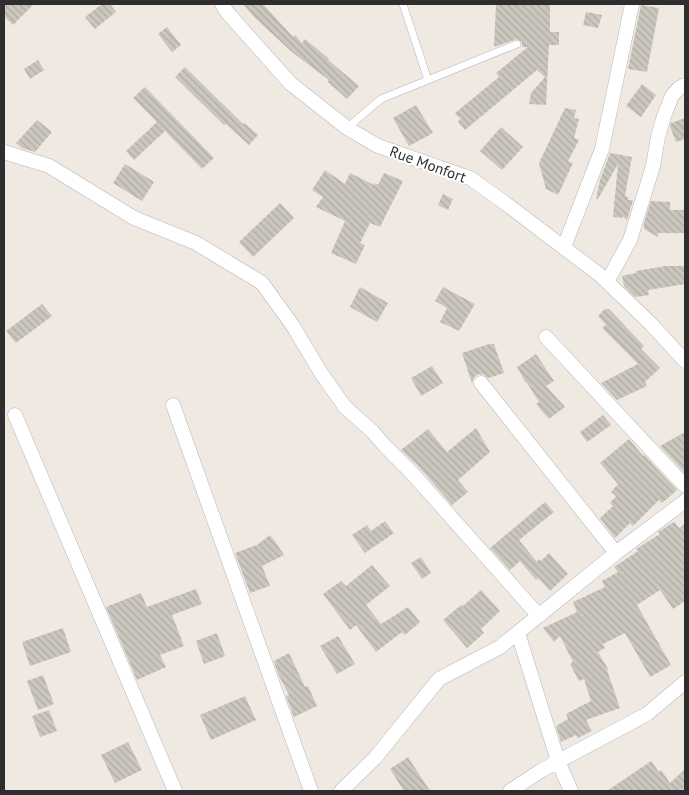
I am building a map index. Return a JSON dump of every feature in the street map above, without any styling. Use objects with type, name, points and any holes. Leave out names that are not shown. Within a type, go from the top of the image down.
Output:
[{"type":"street","name":"Rue Monfort","points":[[222,4],[290,83],[347,128],[378,146],[470,178],[564,247],[607,282],[651,324],[685,361]]},
{"type":"street","points":[[564,247],[602,149],[632,4]]},
{"type":"street","points":[[607,282],[630,240],[653,166],[664,116],[672,96],[679,88],[685,85]]},
{"type":"street","points":[[4,152],[49,166],[134,218],[196,242],[262,283],[293,326],[321,373],[345,407],[372,431],[411,472],[539,616]]},
{"type":"street","points":[[546,337],[685,486]]},
{"type":"street","points":[[481,383],[616,553]]},
{"type":"street","points":[[173,405],[311,791]]},
{"type":"street","points":[[15,415],[175,791]]},
{"type":"street","points":[[341,791],[375,758],[439,679],[500,647],[616,553],[685,501]]},
{"type":"street","points":[[518,633],[558,761],[571,791]]},
{"type":"street","points":[[510,791],[558,761],[647,714],[685,682]]},
{"type":"lane","points":[[403,4],[428,80]]},
{"type":"lane","points":[[347,128],[381,99],[517,44]]},
{"type":"building","points":[[4,4],[34,4],[13,25],[4,16]]},
{"type":"building","points":[[102,4],[110,4],[116,12],[95,29],[85,17]]},
{"type":"building","points":[[243,4],[263,4],[293,37],[295,35],[302,43],[305,39],[359,86],[347,99],[328,82],[329,80],[293,53],[254,17]]},
{"type":"building","points":[[496,4],[550,4],[550,32],[559,32],[559,45],[549,45],[546,105],[529,104],[531,93],[545,77],[537,70],[465,130],[458,122],[462,116],[459,118],[455,113],[499,77],[496,73],[528,47],[522,47],[522,42],[517,39],[494,46]]},
{"type":"building","points":[[641,5],[659,8],[647,72],[628,69]]},
{"type":"building","points":[[586,12],[602,15],[598,28],[583,25]]},
{"type":"building","points":[[167,27],[181,45],[172,52],[158,34]]},
{"type":"building","points":[[38,60],[44,70],[30,79],[24,69]]},
{"type":"building","points":[[185,67],[243,124],[258,135],[249,145],[226,124],[224,125],[175,77]]},
{"type":"building","points":[[642,84],[656,95],[641,117],[626,106]]},
{"type":"building","points":[[145,87],[214,158],[202,169],[165,131],[134,160],[126,151],[157,122],[133,98]]},
{"type":"building","points":[[416,105],[433,133],[409,146],[393,118]]},
{"type":"building","points":[[565,108],[576,110],[574,118],[579,119],[574,138],[579,140],[568,161],[573,163],[558,195],[546,189],[539,163]]},
{"type":"building","points":[[685,118],[685,139],[676,142],[670,126],[671,123]]},
{"type":"building","points":[[37,120],[52,132],[35,152],[22,148],[16,143]]},
{"type":"building","points":[[501,127],[523,147],[502,170],[480,151]]},
{"type":"building","points":[[610,153],[632,157],[625,196],[628,197],[628,200],[633,200],[627,220],[622,216],[622,218],[613,217],[618,164],[598,199],[596,199],[600,180]]},
{"type":"building","points":[[125,164],[154,182],[142,201],[113,183]]},
{"type":"building","points":[[325,170],[345,184],[350,173],[374,185],[375,183],[378,185],[384,173],[403,181],[380,227],[370,223],[360,243],[365,245],[356,264],[331,253],[345,221],[316,207],[323,197],[312,190]]},
{"type":"building","points":[[443,194],[453,199],[448,210],[438,205]]},
{"type":"building","points":[[651,201],[670,202],[670,210],[685,210],[685,233],[658,233],[658,237],[644,229]]},
{"type":"building","points":[[280,203],[294,218],[253,257],[239,242]]},
{"type":"building","points":[[666,266],[685,266],[685,284],[648,290],[649,295],[635,297],[624,286],[622,276],[636,273],[636,271]]},
{"type":"building","points":[[360,287],[388,303],[377,322],[350,307]]},
{"type":"building","points":[[443,287],[475,304],[459,331],[440,322],[447,308],[435,301]]},
{"type":"building","points":[[42,304],[52,316],[16,343],[6,331]]},
{"type":"building","points":[[605,309],[609,309],[644,346],[641,349],[660,368],[645,382],[647,386],[617,400],[601,383],[638,364],[602,328],[606,325],[598,316]]},
{"type":"building","points":[[494,344],[504,373],[488,378],[479,374],[475,376],[472,383],[462,353]]},
{"type":"building","points":[[536,354],[554,381],[546,386],[565,407],[549,419],[536,404],[539,402],[517,367]]},
{"type":"building","points":[[432,366],[443,383],[421,396],[411,378]]},
{"type":"building","points":[[603,415],[611,425],[587,442],[580,432]]},
{"type":"building","points":[[476,428],[490,452],[458,480],[468,492],[452,505],[418,466],[401,450],[428,429],[447,452]]},
{"type":"building","points":[[685,432],[685,473],[660,446]]},
{"type":"building","points":[[629,439],[677,490],[662,503],[659,500],[633,526],[630,523],[615,538],[600,518],[613,506],[610,503],[616,496],[611,492],[618,484],[600,463]]},
{"type":"building","points":[[545,502],[554,512],[519,540],[537,562],[539,559],[541,561],[549,553],[568,574],[550,591],[538,578],[536,580],[520,561],[510,570],[490,548]]},
{"type":"building","points":[[385,521],[394,533],[365,553],[352,535],[367,525],[371,531]]},
{"type":"building","points":[[674,522],[679,528],[685,524],[685,601],[673,609],[660,590],[637,605],[671,665],[650,677],[625,633],[603,644],[605,648],[598,652],[608,669],[620,708],[586,720],[592,731],[578,738],[576,735],[561,742],[556,726],[568,719],[566,714],[591,701],[584,679],[579,681],[570,664],[573,662],[560,636],[554,642],[543,628],[577,612],[573,602],[605,587],[602,581],[618,572],[614,567],[638,551],[636,549],[660,534],[658,532]]},
{"type":"building","points":[[270,535],[284,555],[262,566],[270,586],[250,593],[235,553],[257,545]]},
{"type":"building","points":[[421,557],[431,573],[422,579],[411,563]]},
{"type":"building","points":[[372,565],[390,586],[366,605],[381,624],[408,607],[420,622],[405,635],[402,632],[376,652],[356,625],[350,630],[323,594],[341,581],[346,586]]},
{"type":"building","points":[[196,589],[202,604],[172,615],[184,646],[160,655],[166,667],[137,680],[106,607],[141,593],[147,607]]},
{"type":"building","points":[[481,590],[500,611],[481,629],[484,633],[467,648],[443,620]]},
{"type":"building","points":[[63,628],[71,652],[30,666],[22,642]]},
{"type":"building","points":[[217,633],[225,656],[204,664],[196,641]]},
{"type":"building","points":[[338,636],[355,664],[337,674],[320,646]]},
{"type":"building","points":[[289,653],[305,687],[308,686],[317,706],[294,717],[286,696],[289,695],[278,674],[274,661]]},
{"type":"building","points":[[43,675],[54,704],[38,710],[27,681]]},
{"type":"building","points":[[245,696],[256,720],[211,740],[200,715]]},
{"type":"building","points":[[49,710],[57,731],[40,737],[32,716]]},
{"type":"building","points":[[128,742],[142,770],[115,783],[101,755]]},
{"type":"building","points":[[408,757],[430,791],[404,791],[390,769]]},
{"type":"building","points":[[651,761],[659,772],[661,770],[670,783],[685,769],[685,787],[681,791],[607,791]]}]
